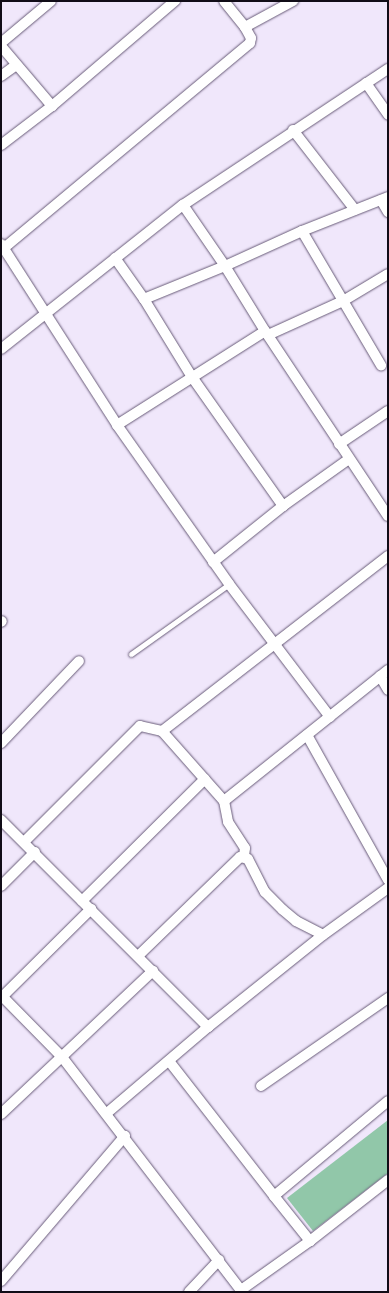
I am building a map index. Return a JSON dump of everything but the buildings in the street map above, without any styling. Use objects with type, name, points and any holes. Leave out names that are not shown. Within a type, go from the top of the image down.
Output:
[{"type":"street","points":[[1,43],[51,1]]},
{"type":"street","points":[[1,145],[52,106],[175,1]]},
{"type":"street","points":[[224,1],[245,27],[251,38],[250,43],[2,246],[46,312],[117,425],[228,584],[274,646],[330,717]]},
{"type":"street","points":[[245,27],[292,1]]},
{"type":"street","points":[[1,46],[52,106]]},
{"type":"street","points":[[1,76],[16,65]]},
{"type":"street","points":[[1,349],[183,205],[293,130],[388,69]]},
{"type":"street","points":[[366,83],[388,115]]},
{"type":"street","points":[[293,130],[355,210]]},
{"type":"street","points":[[144,299],[225,266],[302,231],[385,199],[388,212]]},
{"type":"street","points":[[183,205],[225,266],[339,444],[388,516]]},
{"type":"street","points":[[302,231],[381,365]]},
{"type":"street","points":[[115,258],[144,299],[192,377],[283,506]]},
{"type":"street","points":[[117,425],[192,377],[267,333],[343,301],[388,274]]},
{"type":"street","points":[[339,444],[388,411]]},
{"type":"street","points":[[213,562],[283,506],[349,459]]},
{"type":"street","points":[[162,731],[274,646],[388,556]]},
{"type":"street","points":[[1,743],[79,661]]},
{"type":"street","points":[[224,800],[384,673],[388,690]]},
{"type":"street","points":[[24,842],[140,726],[162,731],[224,800],[228,822],[245,848],[244,856]]},
{"type":"street","points":[[307,735],[388,880]]},
{"type":"street","points":[[82,901],[205,779]]},
{"type":"street","points":[[1,820],[35,852],[208,1027]]},
{"type":"street","points":[[1,886],[35,852]]},
{"type":"street","points":[[244,856],[248,859],[265,892],[296,921],[323,935]]},
{"type":"street","points":[[138,956],[240,857],[244,856]]},
{"type":"street","points":[[107,1113],[208,1027],[323,935],[386,892]]},
{"type":"street","points":[[91,909],[1,996],[62,1057],[125,1136],[242,1291],[310,1241],[388,1180]]},
{"type":"street","points":[[1,1114],[153,971]]},
{"type":"street","points":[[261,1086],[388,998]]},
{"type":"street","points":[[169,1060],[310,1241]]},
{"type":"street","points":[[274,1196],[388,1101]]},
{"type":"street","points":[[1,1281],[125,1136]]},
{"type":"street","points":[[189,1292],[219,1260]]},
{"type":"lane","points":[[131,654],[228,584]]},
{"type":"green space","points":[[388,1120],[388,1173],[313,1231],[287,1198]]}]
